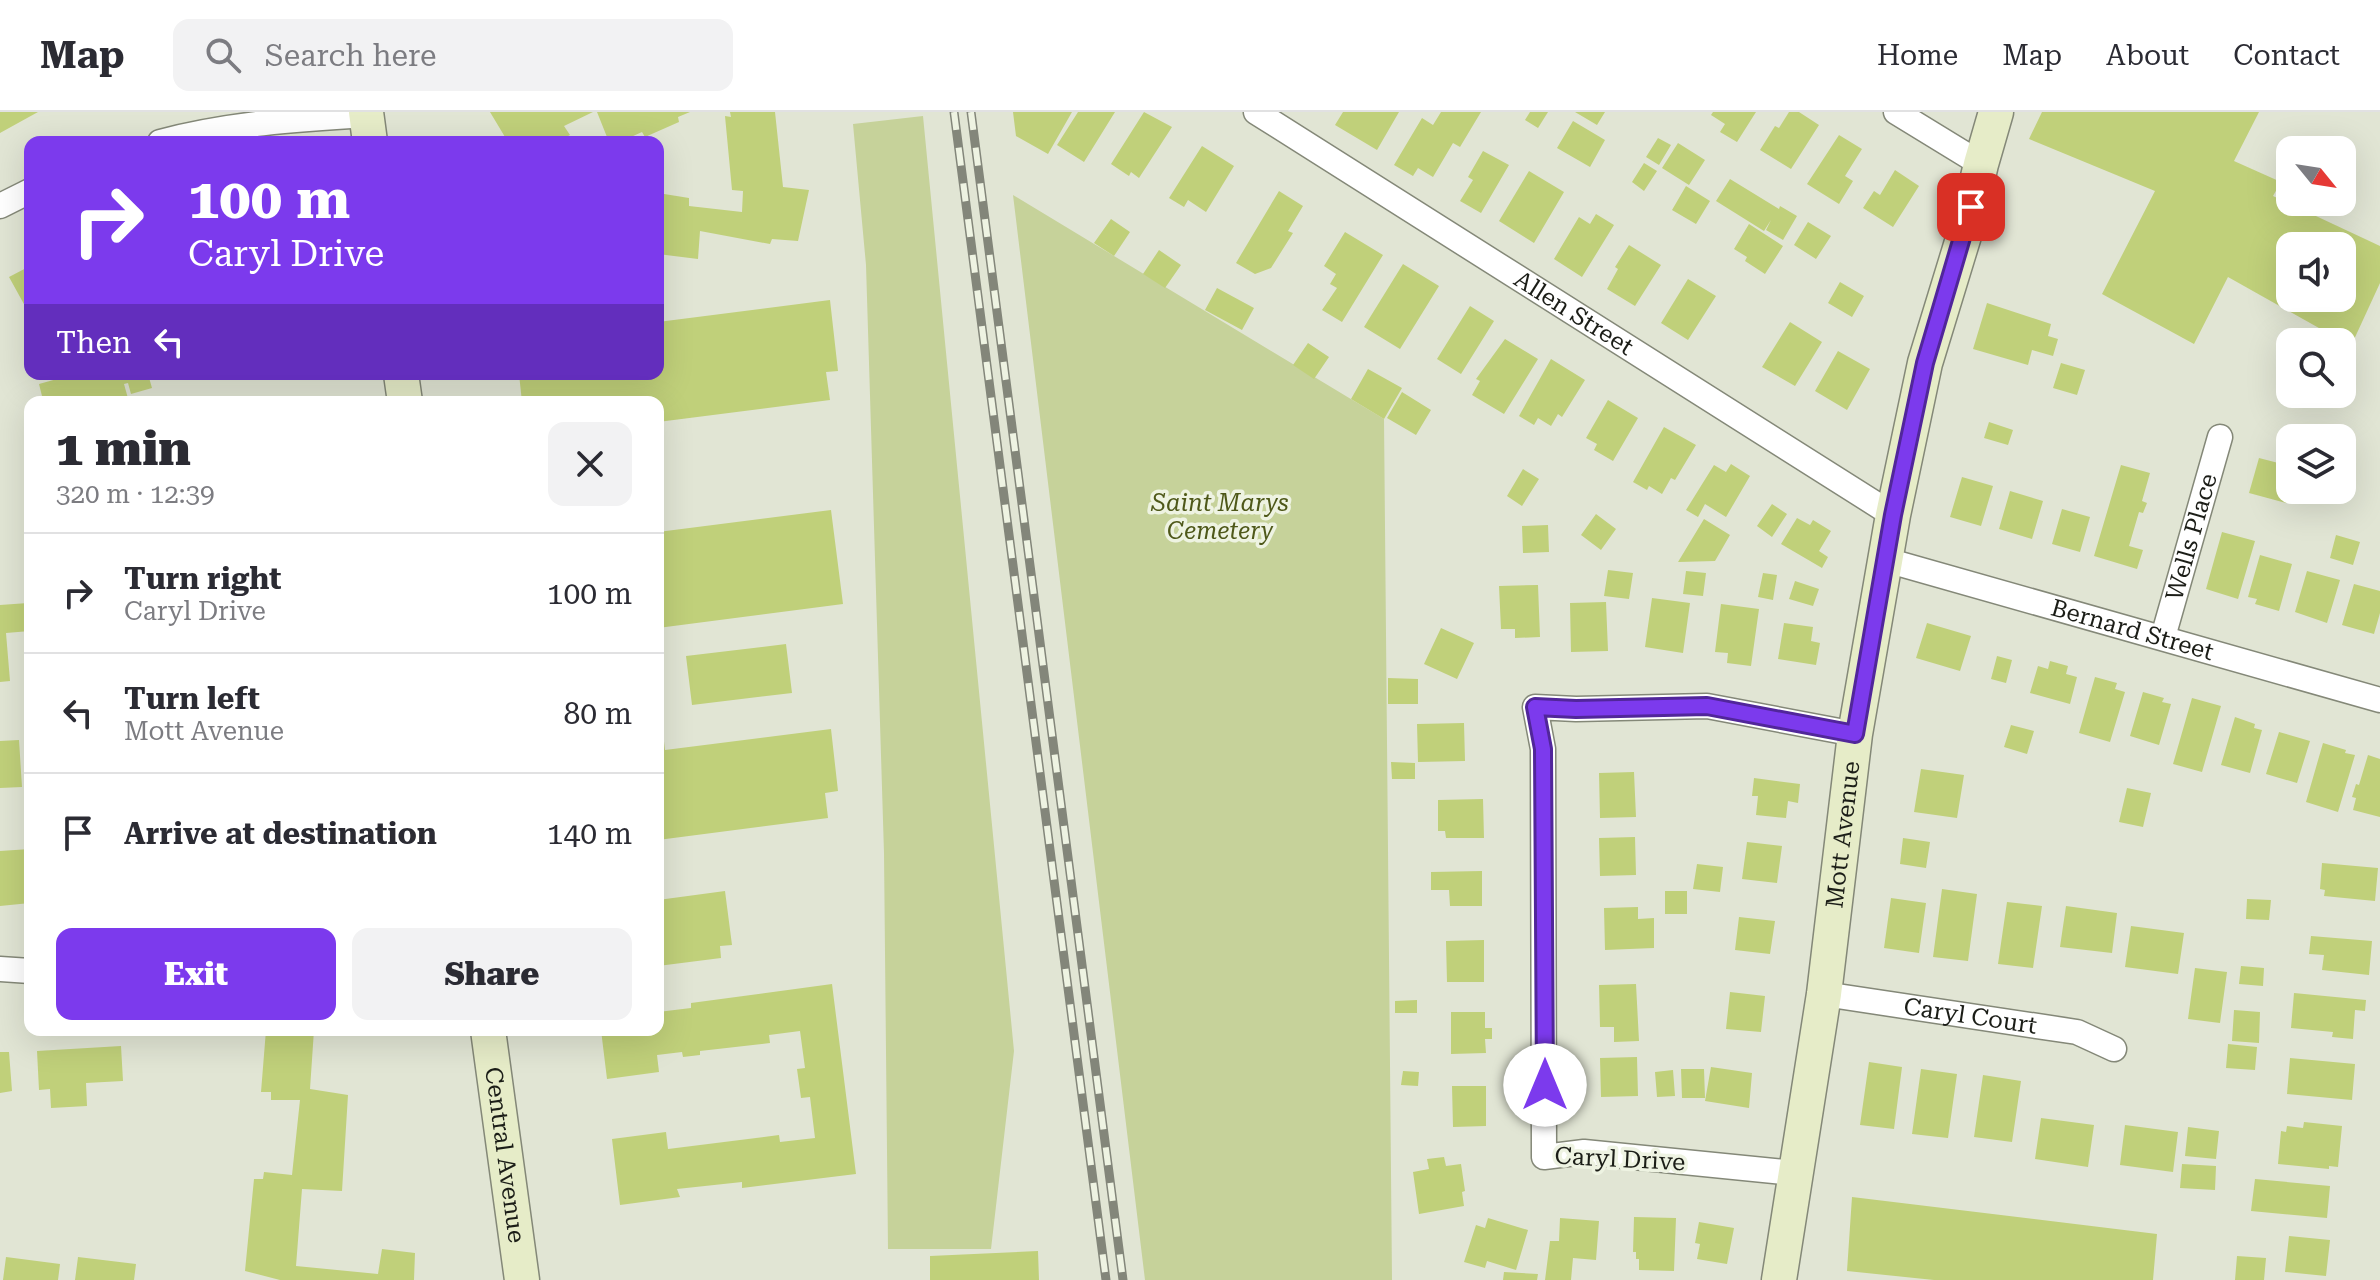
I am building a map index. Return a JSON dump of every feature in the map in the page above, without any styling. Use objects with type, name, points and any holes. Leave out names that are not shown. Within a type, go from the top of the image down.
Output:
[{"type":"street","name":"Allen Street","points":[[1256,112],[1893,515]]},
{"type":"street","points":[[1896,112],[1981,164]]},
{"type":"street","name":"Mott Avenue","points":[[1779,1280],[1824,994],[1855,734],[1893,515],[1925,363],[1966,229],[1996,112]]},
{"type":"street","points":[[182,136],[290,121],[368,123]]},
{"type":"street","points":[[0,206],[24,194]]},
{"type":"street","name":"Wells Place","points":[[2163,637],[2220,437]]},
{"type":"street","name":"Bernard Street","points":[[1886,560],[2380,700]]},
{"type":"street","name":"Caryl Drive","points":[[1794,1173],[1584,1152],[1544,1157],[1543,749],[1535,707],[1707,706],[1855,734]]},
{"type":"street","points":[[0,969],[24,971]]},
{"type":"street","name":"Caryl Court","points":[[1824,994],[2077,1032],[2114,1049]]},
{"type":"street","name":"Central Avenue","points":[[489,1036],[522,1280]]},
{"type":"green space","points":[[923,116],[1014,1051],[991,1249],[888,1249],[884,853],[866,265],[853,124]]},
{"type":"green space","name":"Saint Marys Cemetery","points":[[1013,195],[1384,419],[1392,1280],[1145,1280]]},
{"type":"building","points":[[0,112],[38,112],[0,133]]},
{"type":"building","points":[[490,112],[593,112],[564,126],[568,136],[504,136]]},
{"type":"building","points":[[597,112],[690,112],[678,117],[679,122],[647,136],[642,132],[633,136],[607,136]]},
{"type":"building","points":[[730,112],[775,112],[783,187],[809,190],[798,241],[772,239],[770,244],[700,231],[698,259],[664,255],[664,194],[689,198],[689,206],[742,212],[743,191],[732,190],[725,116],[731,117]]},
{"type":"building","points":[[1013,112],[1072,112],[1048,154],[1016,136]]},
{"type":"building","points":[[1078,112],[1115,112],[1084,162],[1057,145]]},
{"type":"building","points":[[1144,112],[1172,127],[1139,178],[1131,172],[1129,176],[1111,164]]},
{"type":"building","points":[[1343,112],[1399,112],[1377,150],[1335,125]]},
{"type":"building","points":[[1441,112],[1481,112],[1460,147],[1453,143],[1433,177],[1418,168],[1413,176],[1394,165],[1422,118],[1433,125]]},
{"type":"building","points":[[1530,112],[1548,112],[1538,128],[1525,120]]},
{"type":"building","points":[[1575,112],[1605,112],[1597,125]]},
{"type":"building","points":[[1713,112],[1756,112],[1737,142],[1720,132],[1725,124],[1711,115]]},
{"type":"building","points":[[1789,112],[1799,112],[1819,125],[1791,169],[1760,150],[1775,126],[1779,128]]},
{"type":"building","points":[[2042,112],[2259,112],[2234,161],[2276,180],[2273,196],[2276,197],[2276,216],[2316,216],[2350,232],[2276,232],[2276,304],[2228,277],[2194,344],[2102,294],[2155,191],[2029,139]]},
{"type":"building","points":[[1573,121],[1605,140],[1590,167],[1557,148]]},
{"type":"building","points":[[1839,135],[1862,149],[1845,176],[1853,181],[1839,204],[1807,184]]},
{"type":"building","points":[[1658,138],[1671,145],[1659,165],[1646,157]]},
{"type":"building","points":[[1678,143],[1705,160],[1689,185],[1662,168]]},
{"type":"building","points":[[1202,146],[1234,166],[1206,212],[1188,200],[1184,207],[1169,198]]},
{"type":"building","points":[[1483,151],[1509,165],[1481,213],[1460,201],[1473,180],[1468,177]]},
{"type":"building","points":[[1644,163],[1657,171],[1644,191],[1632,182]]},
{"type":"building","points":[[1895,170],[1919,186],[1893,227],[1863,208],[1874,191],[1880,195]]},
{"type":"building","points":[[1529,171],[1564,192],[1534,243],[1499,221]]},
{"type":"building","points":[[1730,179],[1779,209],[1780,206],[1797,216],[1783,240],[1766,230],[1771,220],[1764,231],[1716,201]]},
{"type":"building","points":[[1686,186],[1710,201],[1696,224],[1672,210]]},
{"type":"building","points":[[1279,191],[1303,206],[1288,231],[1293,233],[1271,268],[1255,274],[1236,263]]},
{"type":"building","points":[[1596,214],[1614,225],[1582,277],[1554,259],[1579,217],[1590,224]]},
{"type":"building","points":[[1111,219],[1130,232],[1114,256],[1094,243]]},
{"type":"building","points":[[1808,222],[1831,236],[1816,259],[1794,245]]},
{"type":"building","points":[[1749,224],[1783,246],[1765,274],[1745,261],[1747,257],[1734,249]]},
{"type":"building","points":[[1345,232],[1383,255],[1342,322],[1322,310],[1337,288],[1330,284],[1336,274],[1324,266]]},
{"type":"building","points":[[2356,235],[2380,246],[2380,283],[2356,335],[2356,328],[2319,328],[2290,312],[2356,312]]},
{"type":"building","points":[[1629,245],[1661,265],[1635,306],[1607,289],[1618,269],[1615,267]]},
{"type":"building","points":[[1159,250],[1181,265],[1165,288],[1143,274]]},
{"type":"building","points":[[1403,264],[1439,286],[1400,349],[1364,327]]},
{"type":"building","points":[[24,269],[24,304],[9,277]]},
{"type":"building","points":[[1688,279],[1716,296],[1688,340],[1661,323]]},
{"type":"building","points":[[1840,282],[1864,296],[1852,317],[1828,303]]},
{"type":"building","points":[[1217,288],[1254,308],[1242,330],[1205,310]]},
{"type":"building","points":[[830,300],[838,371],[826,372],[830,400],[664,421],[664,396],[521,396],[520,380],[664,380],[664,321]]},
{"type":"building","points":[[1987,303],[2051,324],[2048,336],[2058,339],[2053,356],[2032,350],[2028,365],[1973,349]]},
{"type":"building","points":[[1470,306],[1494,321],[1461,374],[1437,359]]},
{"type":"building","points":[[1790,322],[1822,342],[1795,386],[1762,367]]},
{"type":"building","points":[[1505,339],[1538,359],[1504,414],[1472,395],[1480,381],[1476,379]]},
{"type":"building","points":[[1308,343],[1329,357],[1314,379],[1293,365]]},
{"type":"building","points":[[1838,351],[1870,369],[1847,410],[1815,391]]},
{"type":"building","points":[[1551,359],[1585,380],[1562,417],[1558,414],[1551,426],[1538,418],[1534,425],[1519,416]]},
{"type":"building","points":[[2061,363],[2085,370],[2077,395],[2053,388]]},
{"type":"building","points":[[1368,369],[1402,388],[1384,419],[1351,399]]},
{"type":"building","points":[[53,380],[150,380],[152,388],[131,394],[128,383],[124,384],[127,396],[42,396],[39,384]]},
{"type":"building","points":[[1402,392],[1431,410],[1416,435],[1387,418]]},
{"type":"building","points":[[1608,400],[1638,418],[1613,461],[1594,450],[1597,444],[1586,438]]},
{"type":"building","points":[[1989,422],[2013,430],[2008,445],[1984,438]]},
{"type":"building","points":[[1664,427],[1696,445],[1675,480],[1671,478],[1662,494],[1649,486],[1647,490],[1633,482]]},
{"type":"building","points":[[2259,458],[2276,462],[2276,500],[2249,493]]},
{"type":"building","points":[[1731,464],[1750,476],[1726,517],[1705,504],[1698,517],[1686,510],[1714,465],[1726,472]]},
{"type":"building","points":[[2121,465],[2150,473],[2142,501],[2147,503],[2143,513],[2139,512],[2129,546],[2143,550],[2137,569],[2094,556]]},
{"type":"building","points":[[1523,469],[1539,479],[1522,506],[1507,496]]},
{"type":"building","points":[[1962,477],[1993,486],[1981,526],[1950,517]]},
{"type":"building","points":[[2010,491],[2043,501],[2032,539],[1999,529]]},
{"type":"building","points":[[1772,504],[1787,514],[1772,537],[1757,526]]},
{"type":"building","points":[[2062,509],[2090,517],[2080,552],[2052,544]]},
{"type":"building","points":[[831,510],[843,604],[664,627],[664,531]]},
{"type":"building","points":[[1596,514],[1616,529],[1601,550],[1581,535]]},
{"type":"building","points":[[1797,518],[1810,525],[1813,520],[1831,531],[1819,551],[1828,557],[1822,568],[1781,544]]},
{"type":"building","points":[[1704,519],[1730,535],[1715,561],[1678,562]]},
{"type":"building","points":[[1548,525],[1549,552],[1523,553],[1522,526]]},
{"type":"building","points":[[2222,532],[2255,541],[2238,599],[2206,589]]},
{"type":"building","points":[[2336,535],[2360,542],[2353,565],[2330,558]]},
{"type":"building","points":[[2260,555],[2292,564],[2279,611],[2255,604],[2257,599],[2248,597]]},
{"type":"building","points":[[1608,570],[1633,573],[1629,599],[1604,596]]},
{"type":"building","points":[[1686,571],[1706,573],[1703,596],[1683,594]]},
{"type":"building","points":[[2307,571],[2340,580],[2327,623],[2295,612]]},
{"type":"building","points":[[1763,573],[1777,575],[1773,600],[1758,597]]},
{"type":"building","points":[[1795,581],[1819,589],[1813,606],[1789,599]]},
{"type":"building","points":[[2354,584],[2380,591],[2380,613],[2374,634],[2342,625]]},
{"type":"building","points":[[1538,585],[1540,637],[1515,638],[1515,629],[1501,629],[1499,586]]},
{"type":"building","points":[[1652,598],[1690,603],[1683,653],[1645,647]]},
{"type":"building","points":[[1606,602],[1608,651],[1571,652],[1570,603]]},
{"type":"building","points":[[24,603],[24,632],[6,633],[10,681],[0,682],[0,605]]},
{"type":"building","points":[[1721,604],[1759,609],[1751,666],[1727,663],[1728,653],[1715,652]]},
{"type":"building","points":[[1784,623],[1813,627],[1811,641],[1820,643],[1816,665],[1778,659]]},
{"type":"building","points":[[1927,623],[1971,636],[1960,671],[1916,658]]},
{"type":"building","points":[[1441,628],[1474,643],[1457,679],[1424,664]]},
{"type":"building","points":[[786,644],[792,693],[692,705],[686,656]]},
{"type":"building","points":[[1997,656],[2012,660],[2006,683],[1991,679]]},
{"type":"building","points":[[2050,661],[2068,666],[2066,674],[2077,677],[2070,704],[2030,693],[2038,666],[2048,669]]},
{"type":"building","points":[[2095,677],[2117,683],[2115,689],[2125,692],[2110,742],[2079,733]]},
{"type":"building","points":[[1388,678],[1418,679],[1418,704],[1388,704]]},
{"type":"building","points":[[2143,692],[2164,698],[2162,702],[2171,704],[2159,745],[2130,736]]},
{"type":"building","points":[[2192,698],[2221,706],[2202,772],[2173,764]]},
{"type":"building","points":[[2235,717],[2262,730],[2250,773],[2221,765]]},
{"type":"building","points":[[1464,723],[1465,761],[1418,762],[1417,724]]},
{"type":"building","points":[[2011,725],[2034,731],[2027,754],[2004,747]]},
{"type":"building","points":[[831,729],[838,791],[825,793],[828,818],[664,839],[664,741],[665,750]]},
{"type":"building","points":[[2279,732],[2310,741],[2297,783],[2266,774]]},
{"type":"building","points":[[19,740],[22,787],[0,788],[0,741]]},
{"type":"building","points":[[2323,743],[2355,755],[2338,812],[2306,802]]},
{"type":"building","points":[[2368,755],[2380,759],[2380,817],[2353,810],[2356,798],[2352,797]]},
{"type":"building","points":[[1391,762],[1415,763],[1415,779],[1392,779]]},
{"type":"building","points":[[1921,769],[1964,775],[1957,818],[1914,812]]},
{"type":"building","points":[[1634,772],[1636,817],[1600,818],[1599,773]]},
{"type":"building","points":[[1754,778],[1800,784],[1798,803],[1788,801],[1786,818],[1756,815],[1758,796],[1752,796]]},
{"type":"building","points":[[2127,788],[2151,793],[2143,827],[2119,822]]},
{"type":"building","points":[[1483,799],[1484,838],[1446,838],[1445,831],[1438,831],[1438,800]]},
{"type":"building","points":[[1635,837],[1636,875],[1600,876],[1599,838]]},
{"type":"building","points":[[1903,838],[1930,842],[1926,868],[1900,864]]},
{"type":"building","points":[[1747,842],[1782,846],[1777,883],[1742,879]]},
{"type":"building","points":[[24,849],[24,904],[0,906],[0,851]]},
{"type":"building","points":[[2322,863],[2378,868],[2375,901],[2324,896],[2325,890],[2320,889]]},
{"type":"building","points":[[1697,864],[1723,867],[1720,892],[1693,889]]},
{"type":"building","points":[[1482,871],[1482,906],[1450,906],[1449,890],[1431,890],[1431,872]]},
{"type":"building","points":[[1942,889],[1977,894],[1968,961],[1933,957]]},
{"type":"building","points":[[725,891],[732,945],[720,946],[721,958],[664,965],[664,899]]},
{"type":"building","points":[[1665,891],[1687,891],[1687,914],[1665,914]]},
{"type":"building","points":[[1891,898],[1926,903],[1919,953],[1884,948]]},
{"type":"building","points":[[2247,899],[2271,900],[2269,920],[2246,919]]},
{"type":"building","points":[[2007,902],[2042,906],[2033,968],[1998,964]]},
{"type":"building","points":[[2066,906],[2117,913],[2112,953],[2060,947]]},
{"type":"building","points":[[1638,907],[1638,919],[1654,918],[1654,948],[1605,950],[1604,908]]},
{"type":"building","points":[[1739,917],[1775,921],[1770,954],[1735,950]]},
{"type":"building","points":[[2131,926],[2184,933],[2178,974],[2125,967]]},
{"type":"building","points":[[2311,936],[2372,941],[2369,975],[2322,970],[2324,955],[2309,954]]},
{"type":"building","points":[[1484,940],[1484,982],[1447,982],[1446,941]]},
{"type":"building","points":[[2241,966],[2264,968],[2263,986],[2239,984]]},
{"type":"building","points":[[2195,968],[2227,972],[2220,1023],[2188,1019]]},
{"type":"building","points":[[832,984],[856,1174],[742,1188],[742,1182],[677,1189],[680,1197],[620,1205],[612,1139],[666,1132],[668,1149],[779,1135],[780,1142],[815,1138],[810,1097],[801,1098],[797,1069],[805,1068],[800,1031],[769,1035],[770,1043],[700,1051],[700,1055],[683,1057],[682,1052],[657,1055],[659,1072],[607,1079],[602,1036],[664,1036],[664,1011],[691,1008],[691,1003]]},
{"type":"building","points":[[1636,984],[1639,1041],[1614,1042],[1614,1027],[1600,1027],[1599,985]]},
{"type":"building","points":[[1730,992],[1765,996],[1761,1032],[1726,1029]]},
{"type":"building","points":[[2294,993],[2366,1000],[2365,1011],[2355,1010],[2353,1039],[2332,1037],[2333,1032],[2291,1028]]},
{"type":"building","points":[[1417,1000],[1417,1013],[1395,1013],[1395,1001]]},
{"type":"building","points":[[2234,1010],[2260,1012],[2259,1043],[2232,1041]]},
{"type":"building","points":[[1451,1012],[1485,1012],[1485,1028],[1492,1028],[1492,1039],[1485,1039],[1486,1053],[1451,1054]]},
{"type":"building","points":[[266,1036],[314,1036],[310,1089],[348,1095],[342,1191],[302,1189],[296,1266],[378,1274],[382,1249],[415,1253],[414,1280],[280,1280],[245,1271],[254,1179],[263,1179],[264,1172],[292,1175],[300,1100],[271,1100],[271,1092],[261,1092]]},
{"type":"building","points":[[2228,1044],[2257,1047],[2255,1070],[2226,1068]]},
{"type":"building","points":[[121,1046],[123,1081],[86,1083],[87,1106],[51,1108],[50,1089],[39,1090],[37,1051]]},
{"type":"building","points":[[0,1052],[9,1052],[12,1091],[0,1093]]},
{"type":"building","points":[[1637,1057],[1638,1096],[1601,1097],[1600,1058]]},
{"type":"building","points":[[2290,1058],[2355,1064],[2352,1100],[2287,1094]]},
{"type":"building","points":[[1869,1062],[1902,1067],[1894,1129],[1860,1125]]},
{"type":"building","points":[[1711,1067],[1752,1073],[1749,1108],[1705,1101]]},
{"type":"building","points":[[1681,1069],[1704,1069],[1705,1098],[1682,1098]]},
{"type":"building","points":[[1921,1069],[1957,1074],[1948,1138],[1912,1134]]},
{"type":"building","points":[[1673,1070],[1675,1096],[1657,1097],[1655,1072]]},
{"type":"building","points":[[1403,1071],[1419,1072],[1418,1086],[1401,1085]]},
{"type":"building","points":[[1983,1075],[2021,1081],[2012,1142],[1974,1137]]},
{"type":"building","points":[[1452,1086],[1486,1086],[1486,1126],[1453,1127]]},
{"type":"building","points":[[2041,1118],[2094,1125],[2088,1167],[2035,1159]]},
{"type":"building","points":[[2304,1122],[2342,1126],[2338,1167],[2329,1166],[2329,1169],[2278,1164],[2281,1131],[2286,1132],[2287,1126],[2303,1128]]},
{"type":"building","points":[[2125,1125],[2178,1132],[2173,1172],[2120,1165]]},
{"type":"building","points":[[2188,1127],[2219,1131],[2216,1159],[2185,1156]]},
{"type":"building","points":[[1444,1157],[1446,1166],[1461,1164],[1464,1206],[1419,1214],[1413,1172],[1429,1169],[1427,1159]]},
{"type":"building","points":[[2182,1164],[2216,1166],[2215,1190],[2180,1188]]},
{"type":"building","points":[[2255,1179],[2330,1186],[2327,1218],[2251,1211]]},
{"type":"building","points":[[1852,1197],[2157,1234],[2153,1280],[1934,1280],[1847,1271]]},
{"type":"building","points":[[1634,1217],[1676,1218],[1674,1271],[1639,1270],[1639,1259],[1633,1252]]},
{"type":"building","points":[[1488,1218],[1528,1230],[1516,1270],[1487,1261],[1485,1268],[1464,1262],[1476,1225],[1485,1228]]},
{"type":"building","points":[[1560,1218],[1599,1221],[1596,1260],[1573,1258],[1571,1280],[1545,1280],[1550,1241],[1559,1241]]},
{"type":"building","points":[[1699,1222],[1734,1228],[1727,1264],[1697,1259],[1700,1244],[1695,1243]]},
{"type":"building","points":[[2289,1236],[2330,1240],[2326,1276],[2285,1272]]},
{"type":"building","points":[[1038,1251],[1039,1280],[930,1280],[930,1256]]},
{"type":"building","points":[[2237,1256],[2266,1258],[2264,1280],[2235,1280]]},
{"type":"building","points":[[6,1257],[60,1264],[58,1280],[3,1280]]},
{"type":"building","points":[[78,1257],[136,1264],[134,1280],[75,1280]]},
{"type":"building","points":[[1504,1272],[1538,1274],[1537,1280],[1503,1280]]},
{"type":"railway","points":[[954,112],[1106,1280]]},
{"type":"railway","points":[[971,112],[1123,1280]]},
{"type":"route","points":[[1545,1085],[1543,749],[1535,707],[1707,706],[1855,734],[1893,515],[1925,363],[1971,207]]}]
